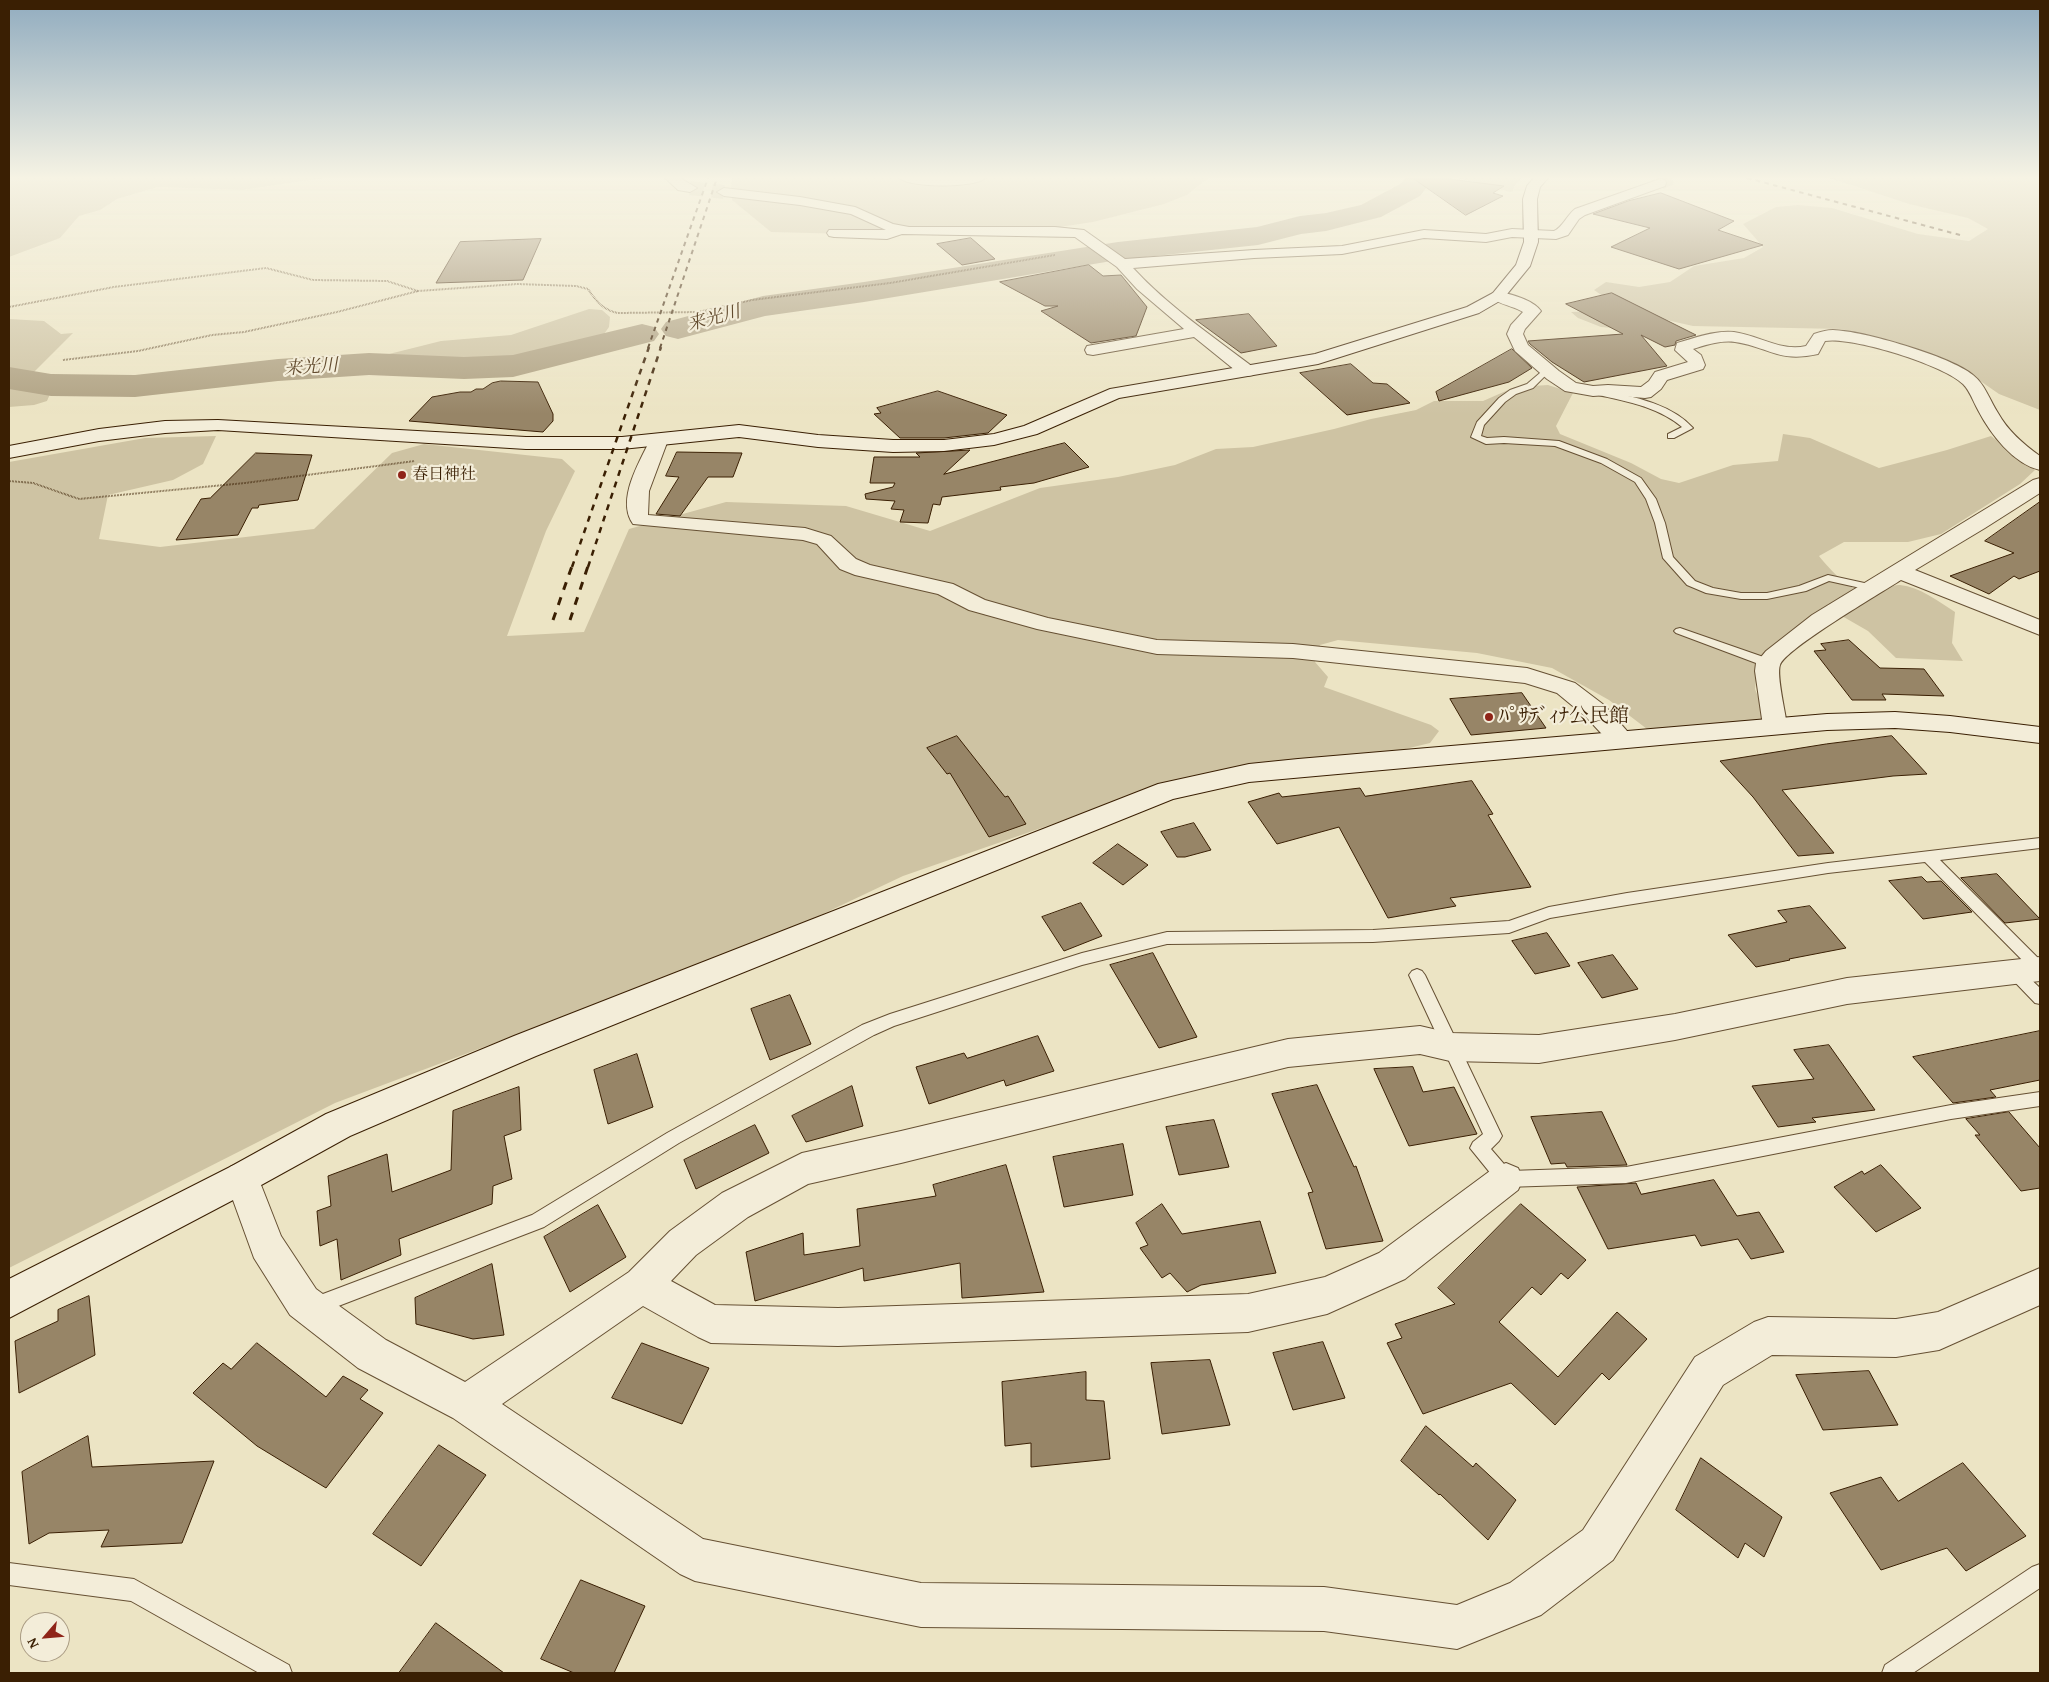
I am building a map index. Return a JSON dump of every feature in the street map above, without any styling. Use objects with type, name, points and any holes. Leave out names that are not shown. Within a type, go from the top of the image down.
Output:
[{"type":"street","points":[[1113,256],[1142,286],[1196,332],[1247,371]]},
{"type":"street","points":[[1120,262],[1212,256]]},
{"type":"street","points":[[9,452],[99,435],[165,427],[218,425],[526,443],[622,443],[739,431],[845,442],[920,446],[961,443],[1019,434],[1043,425],[1098,398],[1116,392],[1318,359],[1453,317],[1474,310],[1498,296],[1523,266],[1526,256]]},
{"type":"street","points":[[1498,296],[1520,303],[1533,311],[1517,328],[1514,334],[1521,347],[1561,382],[1593,391],[1608,390],[1636,393],[1648,391],[1661,376],[1696,365],[1695,359],[1682,349],[1688,345],[1733,337],[1778,351],[1797,354],[1812,350],[1820,337],[1841,335],[1928,360],[1958,372],[1975,386],[1991,418],[2000,430],[2019,449],[2040,464]]},
{"type":"street","points":[[1093,350],[1196,332]]},
{"type":"street","points":[[659,440],[641,484],[637,505],[637,514],[640,520],[805,534],[824,540],[848,564],[863,570],[945,589],[977,605],[1045,624],[1157,647],[1293,651],[1436,664],[1527,676],[1566,688],[1595,711],[1622,740]]},
{"type":"street","points":[[1775,726],[1768,686],[1768,663],[1820,620],[2040,484]]},
{"type":"street","points":[[1898,572],[2038,624]]},
{"type":"street","points":[[9,1298],[242,1178],[338,1125],[525,1046],[1167,791],[1249,773],[1827,722],[1895,720],[1950,724],[2040,735]]},
{"type":"street","points":[[467,1404],[642,1285],[690,1238],[735,1205],[802,1169],[901,1147],[1288,1053],[1420,1040],[1450,1046],[1539,1049],[1676,1027],[1847,991],[2031,970]]},
{"type":"street","points":[[242,1178],[267,1246],[303,1302],[372,1354],[467,1404],[694,1560],[921,1606],[1324,1609],[1457,1627],[1525,1599],[1598,1546],[1668,1438],[1708,1371],[1768,1336],[1896,1338],[1939,1331],[2040,1286]]},
{"type":"street","points":[[642,1285],[711,1324],[838,1327],[1248,1313],[1327,1296],[1392,1266],[1506,1179]]},
{"type":"lane","points":[[1547,370],[1530,386],[1513,392],[1502,400],[1480,424],[1476,437],[1486,441],[1504,440],[1556,443],[1604,461],[1638,480],[1651,499],[1660,523],[1668,558],[1691,583],[1710,591],[1741,596],[1767,596],[1802,589],[1828,578],[1874,588]]},
{"type":"lane","points":[[1593,391],[1636,401],[1678,418],[1688,428],[1671,436]]},
{"type":"lane","points":[[1680,631],[1768,663]]},
{"type":"lane","points":[[311,1308],[538,1221],[673,1138],[868,1030],[1082,958],[1167,938],[1373,936],[1509,928],[1549,913],[1627,898],[1828,868],[2040,843]]},
{"type":"lane","points":[[1929,856],[2031,970],[2040,998]]},
{"type":"lane","points":[[1417,975],[1493,1136],[1479,1148],[1506,1179],[1626,1175],[1951,1112],[2040,1099]]},
{"type":"lane","points":[[9,1574],[134,1590],[281,1673]]},
{"type":"lane","points":[[1893,1673],[2040,1575]]},
{"type":"path","points":[[63,360],[138,351],[212,335],[244,332],[337,312],[418,290],[516,284],[576,286],[588,289],[596,301],[608,311],[618,314],[698,312],[752,300],[890,283],[1045,256]]},
{"type":"path","points":[[9,307],[114,287],[260,268],[313,280],[387,281],[418,290]]},
{"type":"path","points":[[9,481],[33,483],[79,499],[245,483],[420,460]]},
{"type":"shaded area","points":[[2040,256],[2040,410],[1999,394],[1953,362],[1892,342],[1841,329],[1693,326],[1653,317],[1624,329],[1601,327],[1578,318],[1571,312],[1596,311],[1610,301],[1594,290],[1606,282],[1639,287],[1670,282],[1694,266],[1744,258]]},
{"type":"shaded area","points":[[589,309],[602,310],[610,317],[609,327],[604,334],[587,345],[546,355],[489,363],[414,362],[378,359],[385,355],[441,341],[511,335]]},
{"type":"shaded area","points":[[9,319],[44,321],[61,334],[73,333],[25,381],[9,379]]},
{"type":"shaded area","points":[[9,384],[39,385],[49,390],[50,394],[47,401],[34,405],[9,407]]},
{"type":"shaded area","points":[[1548,385],[1573,393],[1556,426],[1560,434],[1631,463],[1661,479],[1679,483],[1733,465],[1778,461],[1783,434],[1810,438],[1879,468],[1991,436],[2035,470],[2020,484],[1941,534],[1908,542],[1844,542],[1819,556],[1845,583],[1862,592],[1879,593],[1894,586],[1907,586],[1929,595],[1955,612],[1952,643],[1963,661],[1896,658],[1868,631],[1842,616],[1757,669],[1755,689],[1767,720],[1647,729],[1609,700],[1552,668],[1477,653],[1338,640],[1320,645],[1315,662],[1328,677],[1324,687],[1431,725],[1439,731],[1430,743],[1393,752],[1236,768],[1191,776],[903,876],[766,941],[335,1103],[9,1268],[9,462],[145,438],[216,436],[203,464],[173,480],[108,495],[99,539],[160,547],[314,529],[392,453],[424,444],[562,459],[575,471],[546,531],[507,636],[584,632],[629,529],[726,502],[846,506],[930,531],[1040,488],[1118,477],[1175,465],[1216,449],[1253,447],[1416,410],[1434,401],[1483,401],[1515,387]]},
{"type":"building","points":[[452,256],[533,256],[523,280],[436,283]]},
{"type":"building","points":[[952,256],[992,256],[995,259],[962,265]]},
{"type":"building","points":[[1640,256],[1723,256],[1679,269]]},
{"type":"building","points":[[1089,265],[1103,276],[1121,275],[1147,307],[1136,336],[1091,343],[1041,311],[1058,306],[1045,306],[1000,282]]},
{"type":"building","points":[[1612,293],[1696,335],[1676,341],[1675,345],[1665,347],[1641,335],[1667,366],[1584,382],[1552,362],[1528,341],[1623,334],[1566,304]]},
{"type":"building","points":[[1249,314],[1277,346],[1241,353],[1196,320]]},
{"type":"building","points":[[1512,349],[1532,368],[1509,382],[1439,401],[1436,392]]},
{"type":"building","points":[[1351,364],[1373,383],[1387,384],[1410,403],[1347,415],[1300,373]]},
{"type":"building","points":[[501,381],[538,382],[553,414],[553,421],[543,432],[409,421],[432,397],[471,392]]},
{"type":"building","points":[[938,391],[1007,415],[988,433],[944,438],[900,438],[874,414],[881,413],[877,408]]},
{"type":"building","points":[[1065,443],[1089,467],[1034,483],[1000,487],[1001,490],[942,497],[940,505],[933,504],[928,523],[900,522],[904,510],[891,509],[895,501],[866,499],[865,494],[893,487],[895,483],[870,483],[874,457],[920,457],[916,453],[970,450],[944,474]]},
{"type":"building","points":[[677,452],[742,453],[733,477],[708,477],[680,516],[656,514],[679,477],[666,476]]},
{"type":"building","points":[[256,453],[312,455],[298,500],[259,505],[258,508],[252,508],[238,535],[176,540],[201,499],[210,498]]},
{"type":"building","points":[[2040,502],[2040,571],[2019,579],[2014,576],[1989,594],[1950,576],[2014,553],[1985,541]]},
{"type":"building","points":[[1849,640],[1880,668],[1924,669],[1944,696],[1882,694],[1886,700],[1852,700],[1814,651],[1826,650],[1821,644]]},
{"type":"building","points":[[1522,693],[1546,728],[1471,735],[1450,699]]},
{"type":"building","points":[[957,736],[1005,797],[1008,796],[1026,824],[989,837],[950,773],[947,774],[927,748]]},
{"type":"building","points":[[1892,736],[1927,774],[1893,776],[1782,790],[1834,853],[1798,856],[1753,797],[1720,761],[1826,744]]},
{"type":"building","points":[[1472,781],[1493,814],[1488,815],[1531,887],[1450,898],[1456,906],[1388,918],[1339,827],[1277,844],[1248,802],[1279,793],[1282,797],[1360,788],[1365,796]]},
{"type":"building","points":[[1194,823],[1211,850],[1185,857],[1177,857],[1161,832]]},
{"type":"building","points":[[1118,844],[1148,865],[1123,885],[1093,863]]},
{"type":"building","points":[[1997,874],[2040,919],[2005,923],[1961,878]]},
{"type":"building","points":[[1922,877],[1927,882],[1941,881],[1972,912],[1923,919],[1889,881]]},
{"type":"building","points":[[1081,903],[1102,936],[1064,951],[1042,917]]},
{"type":"building","points":[[1810,906],[1846,948],[1756,967],[1728,935],[1787,922],[1778,911]]},
{"type":"building","points":[[1547,933],[1570,966],[1535,974],[1512,941]]},
{"type":"building","points":[[1153,953],[1197,1037],[1159,1048],[1110,965]]},
{"type":"building","points":[[1613,955],[1638,989],[1602,998],[1578,963]]},
{"type":"building","points":[[790,995],[811,1044],[770,1060],[751,1009]]},
{"type":"building","points":[[2040,1031],[2040,1080],[1990,1090],[1996,1097],[1953,1103],[1913,1057]]},
{"type":"building","points":[[1038,1036],[1054,1071],[1006,1086],[1004,1080],[929,1104],[916,1067],[964,1053],[967,1058]]},
{"type":"building","points":[[1829,1045],[1875,1110],[1812,1118],[1816,1122],[1778,1127],[1752,1086],[1814,1079],[1794,1050]]},
{"type":"building","points":[[637,1054],[653,1107],[608,1124],[594,1070]]},
{"type":"building","points":[[1413,1067],[1423,1092],[1454,1087],[1477,1134],[1409,1146],[1374,1069]]},
{"type":"building","points":[[1317,1085],[1354,1167],[1356,1166],[1383,1241],[1326,1249],[1308,1193],[1313,1192],[1272,1094]]},
{"type":"building","points":[[852,1086],[863,1126],[806,1142],[792,1116]]},
{"type":"building","points":[[519,1087],[521,1130],[504,1136],[512,1179],[493,1186],[492,1204],[399,1239],[401,1255],[341,1280],[337,1239],[320,1246],[317,1211],[331,1206],[328,1176],[387,1154],[392,1192],[451,1170],[453,1111]]},
{"type":"building","points":[[1602,1112],[1627,1165],[1567,1167],[1565,1163],[1551,1164],[1531,1117]]},
{"type":"building","points":[[2009,1112],[2040,1148],[2040,1188],[2021,1191],[1975,1135],[1980,1135],[1966,1119]]},
{"type":"building","points":[[1214,1120],[1229,1167],[1179,1175],[1166,1127]]},
{"type":"building","points":[[755,1125],[769,1153],[696,1189],[684,1160]]},
{"type":"building","points":[[1123,1144],[1133,1195],[1064,1207],[1053,1157]]},
{"type":"building","points":[[1006,1165],[1044,1292],[962,1298],[960,1263],[864,1281],[863,1268],[755,1301],[746,1252],[803,1233],[804,1255],[860,1246],[857,1209],[936,1196],[933,1185]]},
{"type":"building","points":[[1881,1165],[1921,1208],[1876,1232],[1834,1187],[1862,1171],[1864,1174]]},
{"type":"building","points":[[1714,1180],[1737,1216],[1759,1212],[1784,1252],[1751,1259],[1738,1239],[1701,1246],[1695,1235],[1608,1249],[1577,1187],[1636,1183],[1641,1194]]},
{"type":"building","points":[[1162,1204],[1182,1234],[1260,1221],[1276,1273],[1201,1285],[1187,1292],[1170,1273],[1162,1278],[1140,1248],[1148,1245],[1136,1223]]},
{"type":"building","points":[[1521,1204],[1586,1260],[1568,1279],[1561,1273],[1541,1295],[1532,1287],[1499,1322],[1558,1377],[1617,1312],[1647,1339],[1609,1380],[1602,1373],[1555,1425],[1511,1383],[1423,1414],[1387,1343],[1402,1338],[1395,1324],[1455,1304],[1438,1288]]},
{"type":"building","points":[[598,1205],[626,1257],[570,1292],[544,1237]]},
{"type":"building","points":[[492,1264],[504,1335],[473,1339],[416,1324],[415,1298]]},
{"type":"building","points":[[89,1296],[95,1355],[19,1393],[15,1341],[58,1321],[58,1310]]},
{"type":"building","points":[[1323,1342],[1345,1398],[1293,1410],[1273,1353]]},
{"type":"building","points":[[257,1343],[326,1397],[343,1376],[368,1390],[360,1399],[383,1413],[326,1488],[257,1446],[193,1393],[223,1363],[231,1369]]},
{"type":"building","points":[[642,1343],[709,1368],[682,1424],[612,1398]]},
{"type":"building","points":[[1210,1360],[1230,1425],[1162,1434],[1151,1363]]},
{"type":"building","points":[[1869,1371],[1898,1425],[1823,1430],[1796,1375]]},
{"type":"building","points":[[1086,1372],[1086,1400],[1104,1401],[1110,1459],[1031,1467],[1031,1443],[1005,1446],[1002,1382]]},
{"type":"building","points":[[1426,1426],[1473,1467],[1476,1463],[1516,1500],[1488,1540],[1440,1494],[1401,1461]]},
{"type":"building","points":[[88,1436],[92,1467],[214,1461],[182,1543],[101,1547],[109,1530],[49,1533],[29,1544],[22,1472]]},
{"type":"building","points":[[439,1445],[486,1475],[421,1566],[373,1534]]},
{"type":"building","points":[[1701,1458],[1782,1517],[1764,1557],[1745,1543],[1738,1558],[1676,1510]]},
{"type":"building","points":[[1963,1463],[2026,1536],[1966,1571],[1947,1548],[1881,1570],[1830,1493],[1881,1477],[1898,1501]]},
{"type":"building","points":[[581,1580],[645,1606],[614,1673],[574,1673],[541,1659]]},
{"type":"building","points":[[436,1623],[504,1673],[399,1673]]},
{"type":"waterway","name":"来光川","points":[[678,329],[763,306],[864,292],[1084,256]]},
{"type":"waterway","name":"来光川","points":[[9,378],[51,385],[135,386],[278,370],[369,364],[464,368],[513,366],[642,334]]},
{"type":"railway","points":[[648,348],[680,256]]},
{"type":"railway","points":[[660,348],[691,256]]},
{"type":"railway","points":[[572,567],[649,347]]},
{"type":"railway","points":[[588,567],[661,347]]},
{"type":"railway","points":[[553,620],[572,566]]},
{"type":"railway","points":[[570,620],[588,566]]},
{"type":"place","name":"春日神社","points":[[402,475]]},
{"type":"place","name":"ﾊﾟｻﾃﾞｨﾅ公民館","points":[[1489,717]]}]
